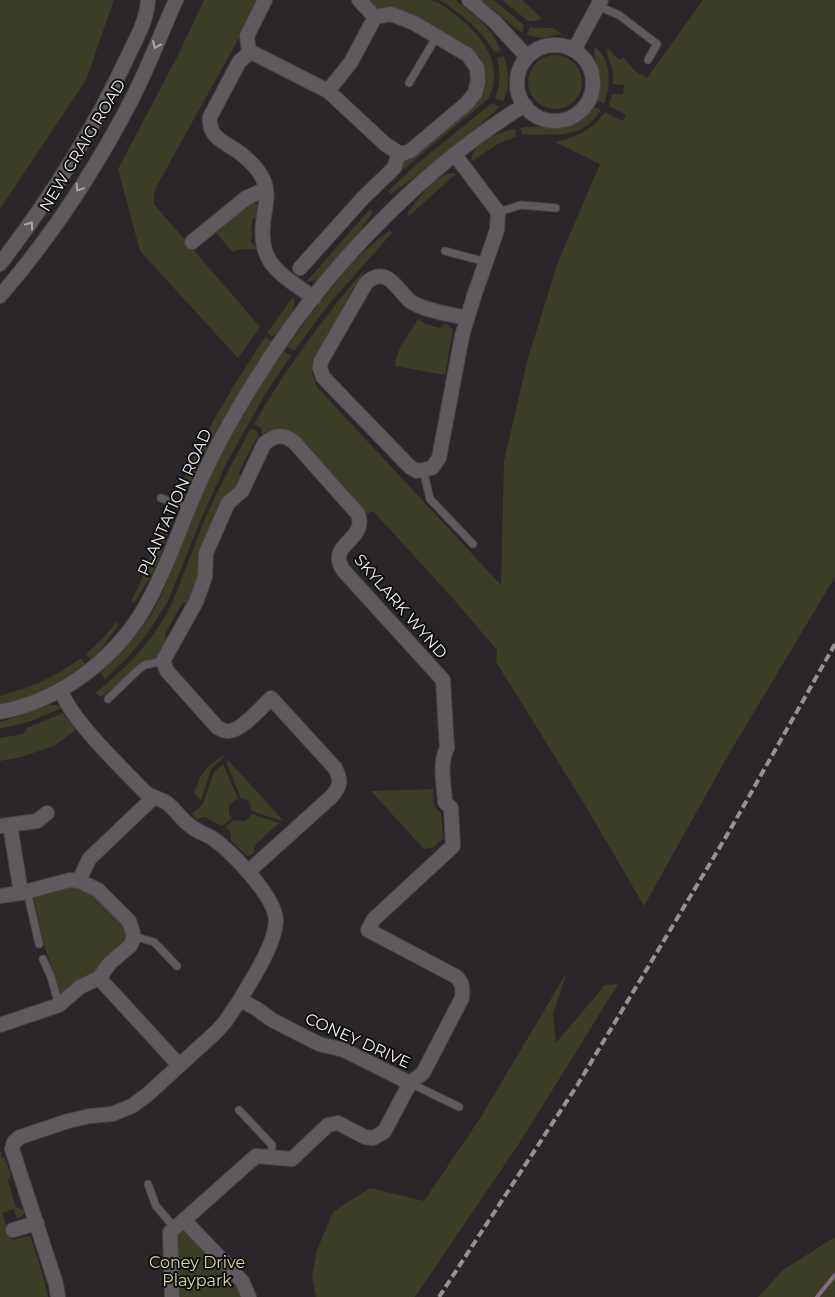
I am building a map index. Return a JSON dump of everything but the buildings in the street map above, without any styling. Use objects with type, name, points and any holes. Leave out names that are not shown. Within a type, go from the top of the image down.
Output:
[{"type":"street","name":"NEW CRAIG ROAD","points":[[0,264],[30,224],[77,153],[112,90],[137,37],[147,9],[148,0]]},
{"type":"street","name":"NEW CRAIG ROAD","points":[[0,296],[46,239],[87,175],[131,100],[176,0]]},
{"type":"street","points":[[265,0],[247,36],[248,53],[239,62],[210,117],[210,125],[217,138],[239,152],[255,166],[263,180],[267,202],[262,231],[262,244],[266,254],[276,270],[314,298]]},
{"type":"street","points":[[359,0],[375,17]]},
{"type":"street","points":[[469,0],[495,22],[526,57]]},
{"type":"street","points":[[574,50],[599,3]]},
{"type":"street","points":[[248,53],[263,57],[328,90],[385,144],[399,153],[404,153],[410,151],[467,103],[475,93],[478,82],[477,68],[468,56],[414,23],[391,14],[375,17]]},
{"type":"street","points":[[328,90],[351,62],[375,17]]},
{"type":"street","points":[[559,45],[574,50],[584,59],[590,69],[593,81],[592,92],[586,104],[577,113],[568,118],[544,119],[532,113],[525,105],[518,90],[517,81],[519,69],[526,57],[536,50],[547,46],[559,45]]},
{"type":"street","name":"PLANTATION ROAD","points":[[0,712],[23,706],[61,690],[93,668],[116,646],[138,620],[159,580],[188,508],[223,435],[278,344],[314,298],[379,224],[476,137],[525,105]]},
{"type":"street","points":[[300,268],[363,198],[394,168],[399,153]]},
{"type":"street","points":[[455,155],[498,212],[497,230],[467,318],[439,458],[432,468],[417,471],[410,467],[323,376],[320,368],[321,361],[366,283],[378,276],[394,283],[410,301],[433,310],[467,318]]},
{"type":"street","points":[[192,242],[246,198],[266,189]]},
{"type":"street","name":"SKYLARK WYND","points":[[163,661],[196,602],[205,577],[206,553],[228,503],[242,491],[264,444],[281,435],[288,437],[358,514],[360,524],[357,533],[342,548],[339,555],[339,564],[443,680],[447,748],[443,755],[445,802],[450,808],[453,846],[374,919],[368,930],[461,981],[462,998],[423,1073],[410,1083]]},
{"type":"street","points":[[163,661],[167,671],[222,730],[228,732],[239,728],[271,698],[335,768],[339,775],[341,782],[331,797],[248,872]]},
{"type":"street","points":[[58,1297],[56,1284],[37,1223],[6,1149],[20,1137],[68,1121],[112,1114],[132,1106],[147,1095],[225,1022],[240,1000],[267,950],[274,932],[276,919],[272,905],[262,888],[248,872],[212,837],[191,827],[167,803],[153,798],[144,791],[85,727],[69,706],[61,690]]},
{"type":"street","points":[[79,881],[89,859],[96,851],[153,798]]},
{"type":"street","points":[[24,892],[5,826],[37,821],[47,813]]},
{"type":"street","points":[[0,896],[70,880],[79,881],[98,890],[109,899],[129,921],[133,936],[130,946],[110,963],[99,978],[80,987],[59,1005],[0,1025]]},
{"type":"street","points":[[99,978],[179,1066]]},
{"type":"street","name":"CONEY DRIVE","points":[[180,1224],[256,1156],[292,1158],[328,1125],[334,1123],[338,1123],[365,1137],[373,1138],[379,1136],[384,1132],[410,1083],[344,1050],[319,1044],[272,1020],[257,1008],[240,1000]]},
{"type":"street","points":[[13,1230],[37,1223]]},
{"type":"street","points":[[172,1297],[170,1232],[180,1224],[242,1281],[249,1297]]},
{"type":"lane","points":[[599,3],[658,44],[648,60]]},
{"type":"lane","points":[[409,84],[437,36]]},
{"type":"lane","points":[[498,212],[521,205],[556,208]]},
{"type":"lane","points":[[445,251],[486,262]]},
{"type":"lane","points":[[423,470],[430,500],[474,544]]},
{"type":"lane","points":[[161,498],[188,508]]},
{"type":"lane","points":[[108,699],[139,669],[145,665],[163,661]]},
{"type":"lane","points":[[24,892],[39,944]]},
{"type":"lane","points":[[133,936],[154,942],[177,966]]},
{"type":"lane","points":[[43,959],[51,977],[59,1005]]},
{"type":"lane","points":[[410,1083],[459,1107]]},
{"type":"lane","points":[[239,1110],[272,1145],[271,1157]]},
{"type":"lane","points":[[148,1184],[156,1206],[180,1224]]},
{"type":"green space","points":[[0,0],[114,0],[86,80],[0,209]]},
{"type":"green space","points":[[204,0],[260,0],[158,184],[154,193],[154,204],[260,327],[238,358],[140,251],[118,169],[177,57]]},
{"type":"green space","points":[[361,0],[430,0],[437,2],[475,32],[492,62],[493,86],[489,98],[393,178],[404,161],[417,154],[476,104],[484,89],[485,72],[480,57],[472,49],[418,18],[392,8],[383,7],[375,9]]},
{"type":"green space","points":[[439,0],[456,0],[491,32],[501,50],[495,53],[471,23]]},
{"type":"green space","points":[[481,0],[494,0],[524,25],[522,33]]},
{"type":"green space","points":[[502,0],[522,0],[542,18],[536,21],[528,21]]},
{"type":"green space","points":[[703,0],[835,0],[835,577],[729,754],[644,906],[588,810],[496,662],[497,650],[373,511],[365,514],[319,461],[268,435],[263,436],[261,428],[254,424],[306,343],[367,267],[349,295],[314,362],[312,373],[317,387],[501,585],[504,461],[528,358],[558,262],[600,164],[555,142],[583,132],[595,124],[605,112],[623,121],[626,115],[609,106],[612,94],[623,94],[624,85],[613,84],[613,72],[606,50],[609,49],[619,60],[623,57],[635,71],[647,78]]},
{"type":"green space","points":[[530,27],[551,28],[561,34],[543,38],[527,35]]},
{"type":"green space","points":[[595,47],[605,58],[607,66],[609,81],[604,104],[597,100],[600,82]]},
{"type":"green space","points":[[555,55],[565,57],[574,63],[580,72],[582,82],[580,92],[574,101],[565,107],[555,109],[545,107],[536,101],[530,92],[528,82],[530,72],[536,63],[545,57]]},
{"type":"green space","points":[[504,56],[508,79],[507,91],[503,102],[495,98],[499,78],[497,58]]},
{"type":"green space","points":[[492,103],[499,107],[490,116],[426,169],[391,194],[388,191],[418,163]]},
{"type":"green space","points":[[593,106],[601,110],[593,120],[584,127],[566,134],[523,135],[520,128],[568,125],[584,115]]},
{"type":"green space","points":[[515,129],[516,137],[499,143],[471,162],[476,148],[481,143],[501,132]]},
{"type":"green space","points":[[453,173],[456,174],[409,216],[407,213],[427,188],[439,178]]},
{"type":"green space","points":[[250,202],[257,204],[259,209],[258,216],[252,220],[251,242],[258,249],[232,252],[214,230]]},
{"type":"green space","points":[[370,209],[373,212],[351,242],[322,275],[316,280],[306,282]]},
{"type":"green space","points":[[390,230],[392,233],[329,304],[294,351],[287,347],[350,266],[367,248]]},
{"type":"green space","points":[[293,297],[295,301],[292,313],[274,337],[267,333]]},
{"type":"green space","points":[[418,319],[439,328],[446,324],[453,330],[445,375],[395,366],[397,354]]},
{"type":"green space","points":[[265,337],[272,341],[217,429],[189,485],[177,493],[196,452],[218,413]]},
{"type":"green space","points":[[284,351],[291,356],[267,391],[227,462],[167,603],[145,637],[130,655],[105,679],[100,673],[134,638],[153,611],[168,581],[191,518],[207,483],[249,406]]},
{"type":"green space","points":[[251,428],[257,431],[259,438],[256,439],[239,472],[241,485],[225,498],[199,562],[200,576],[190,602],[182,604],[165,634],[167,643],[161,649],[159,657],[144,662],[101,697],[95,693],[140,651],[166,615],[207,513]]},
{"type":"green space","points":[[168,511],[171,527],[155,569],[134,603],[131,601],[139,586]]},
{"type":"green space","points":[[117,622],[119,624],[96,656],[90,660],[86,654]]},
{"type":"green space","points":[[81,658],[85,664],[66,678],[23,699],[0,705],[0,696],[42,681]]},
{"type":"green space","points":[[50,705],[62,708],[31,721],[0,729],[0,722]]},
{"type":"green space","points":[[63,713],[76,730],[54,746],[21,757],[0,761],[0,738],[23,734],[27,728]]},
{"type":"green space","points":[[222,756],[225,756],[211,769],[201,801],[193,792],[197,787],[200,777],[207,768]]},
{"type":"green space","points":[[228,760],[282,821],[252,811],[249,801],[241,798],[226,762]]},
{"type":"green space","points":[[223,764],[238,798],[229,805],[229,813],[232,818],[222,826],[205,817],[197,819],[192,814],[203,804],[214,772]]},
{"type":"green space","points":[[433,789],[434,806],[441,813],[443,839],[432,848],[424,849],[371,791]]},
{"type":"green space","points":[[252,814],[279,823],[254,846],[254,854],[247,856],[231,841],[230,831],[225,827],[234,820],[245,821]]},
{"type":"green space","points":[[69,880],[109,899],[133,940],[67,999],[61,994],[43,942],[32,890]]},
{"type":"green space","points":[[567,972],[553,1014],[556,1043],[605,985],[618,984],[524,1136],[415,1297],[316,1297],[312,1277],[317,1250],[333,1212],[370,1188],[424,1201],[479,1120]]},
{"type":"green space","points":[[0,1152],[2,1152],[1,1156],[5,1159],[11,1175],[8,1181],[16,1207],[27,1212],[17,1219],[14,1209],[2,1213],[12,1240],[29,1236],[31,1238],[48,1297],[0,1297]]},
{"type":"green space","name":"Coney Drive Playpark","points":[[184,1220],[249,1297],[172,1297],[170,1232]]},
{"type":"green space","points":[[835,1238],[835,1297],[758,1297],[783,1270]]},
{"type":"waterway","points":[[817,1297],[835,1275]]},
{"type":"railway","points":[[439,1297],[578,1084],[730,830],[835,644]]}]
